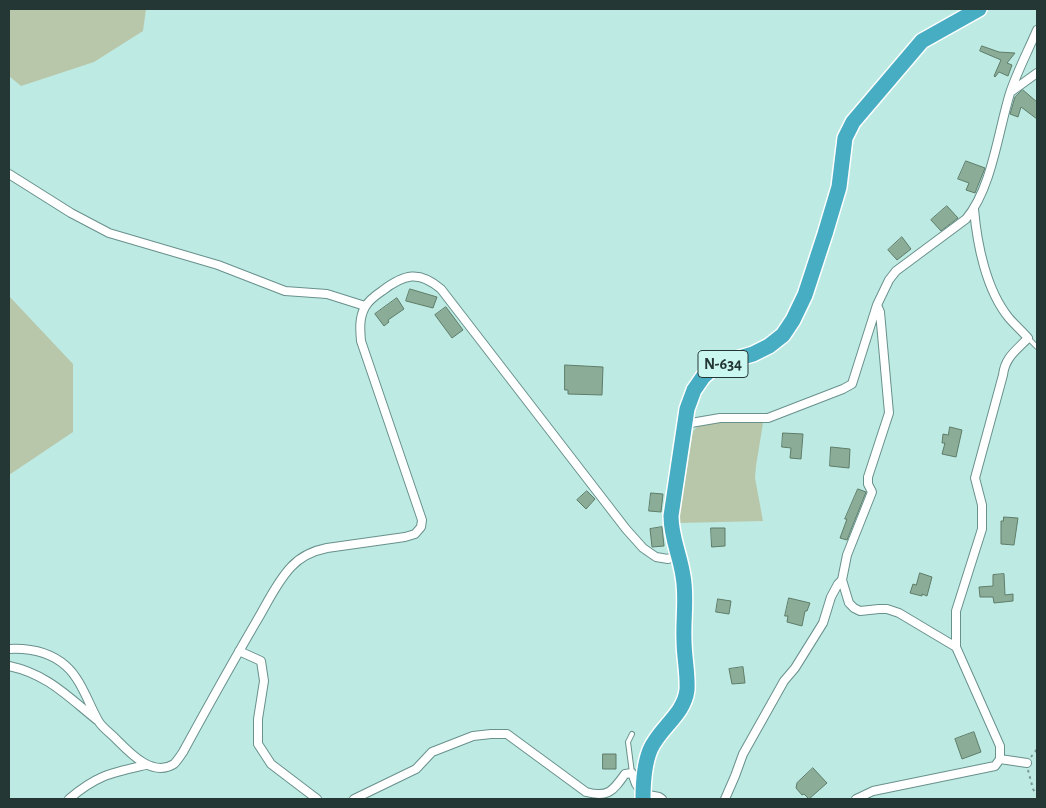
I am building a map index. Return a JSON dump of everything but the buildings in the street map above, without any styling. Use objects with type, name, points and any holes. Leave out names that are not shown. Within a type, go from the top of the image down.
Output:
[{"type":"highway","name":"N-634","points":[[643,797],[646,764],[650,749],[681,707],[687,690],[684,642],[685,591],[683,573],[671,530],[671,516],[687,409],[694,390],[703,377],[712,369],[770,346],[783,335],[794,320],[805,295],[839,187],[845,138],[853,122],[922,41],[978,9]]},
{"type":"street","points":[[685,424],[720,418],[768,418],[843,390],[852,384],[877,305],[889,280],[896,271],[966,219],[974,209],[996,150],[1010,93],[1037,30]]},
{"type":"street","points":[[1010,93],[1037,73]]},
{"type":"street","points":[[9,174],[71,213],[109,233],[218,265],[285,291],[326,294],[365,306]]},
{"type":"street","points":[[856,799],[873,791],[995,766],[1000,758],[1000,746],[956,647],[956,611],[982,529],[982,505],[976,478],[1004,365],[1008,358],[1028,338],[1009,318],[997,299],[980,253],[974,209]]},
{"type":"street","points":[[69,799],[86,784],[106,774],[146,765],[161,768],[174,764],[184,752],[239,651],[280,583],[290,568],[300,558],[314,551],[327,548],[415,534],[421,527],[422,520],[361,341],[360,328],[365,306],[371,299],[400,278],[419,277],[432,281],[446,295],[606,506],[643,548],[656,557],[668,560],[677,555]]},
{"type":"street","points":[[877,305],[880,317],[889,413],[868,477],[868,484],[872,492],[847,554],[842,580],[849,603],[854,608],[860,611],[887,609],[899,613],[956,647]]},
{"type":"street","points":[[725,799],[743,754],[784,681],[795,668],[823,623],[831,596],[842,580]]},
{"type":"street","points":[[9,649],[24,648],[46,653],[67,666],[81,686],[100,723]]},
{"type":"street","points":[[239,651],[262,662],[264,681],[258,719],[258,744],[271,764],[317,799]]},
{"type":"street","points":[[9,666],[23,669],[45,679],[100,723],[130,753],[146,765]]},
{"type":"street","points":[[354,799],[416,769],[432,752],[474,736],[507,734],[586,792],[597,795],[606,794],[618,784],[625,774],[632,773],[643,797],[660,797],[662,799]]},
{"type":"street","points":[[1000,758],[1027,763]]},
{"type":"lane","points":[[1028,338],[1037,347]]},
{"type":"lane","points":[[632,734],[628,742],[632,773]]},
{"type":"path","points":[[1027,763],[1032,789],[1037,795]]},
{"type":"green space","points":[[9,9],[146,9],[143,31],[94,62],[21,86],[9,76]]},
{"type":"green space","points":[[9,296],[73,364],[73,432],[9,475]]},
{"type":"green space","points":[[727,420],[763,423],[755,478],[763,521],[678,523],[693,431],[699,425]]}]
